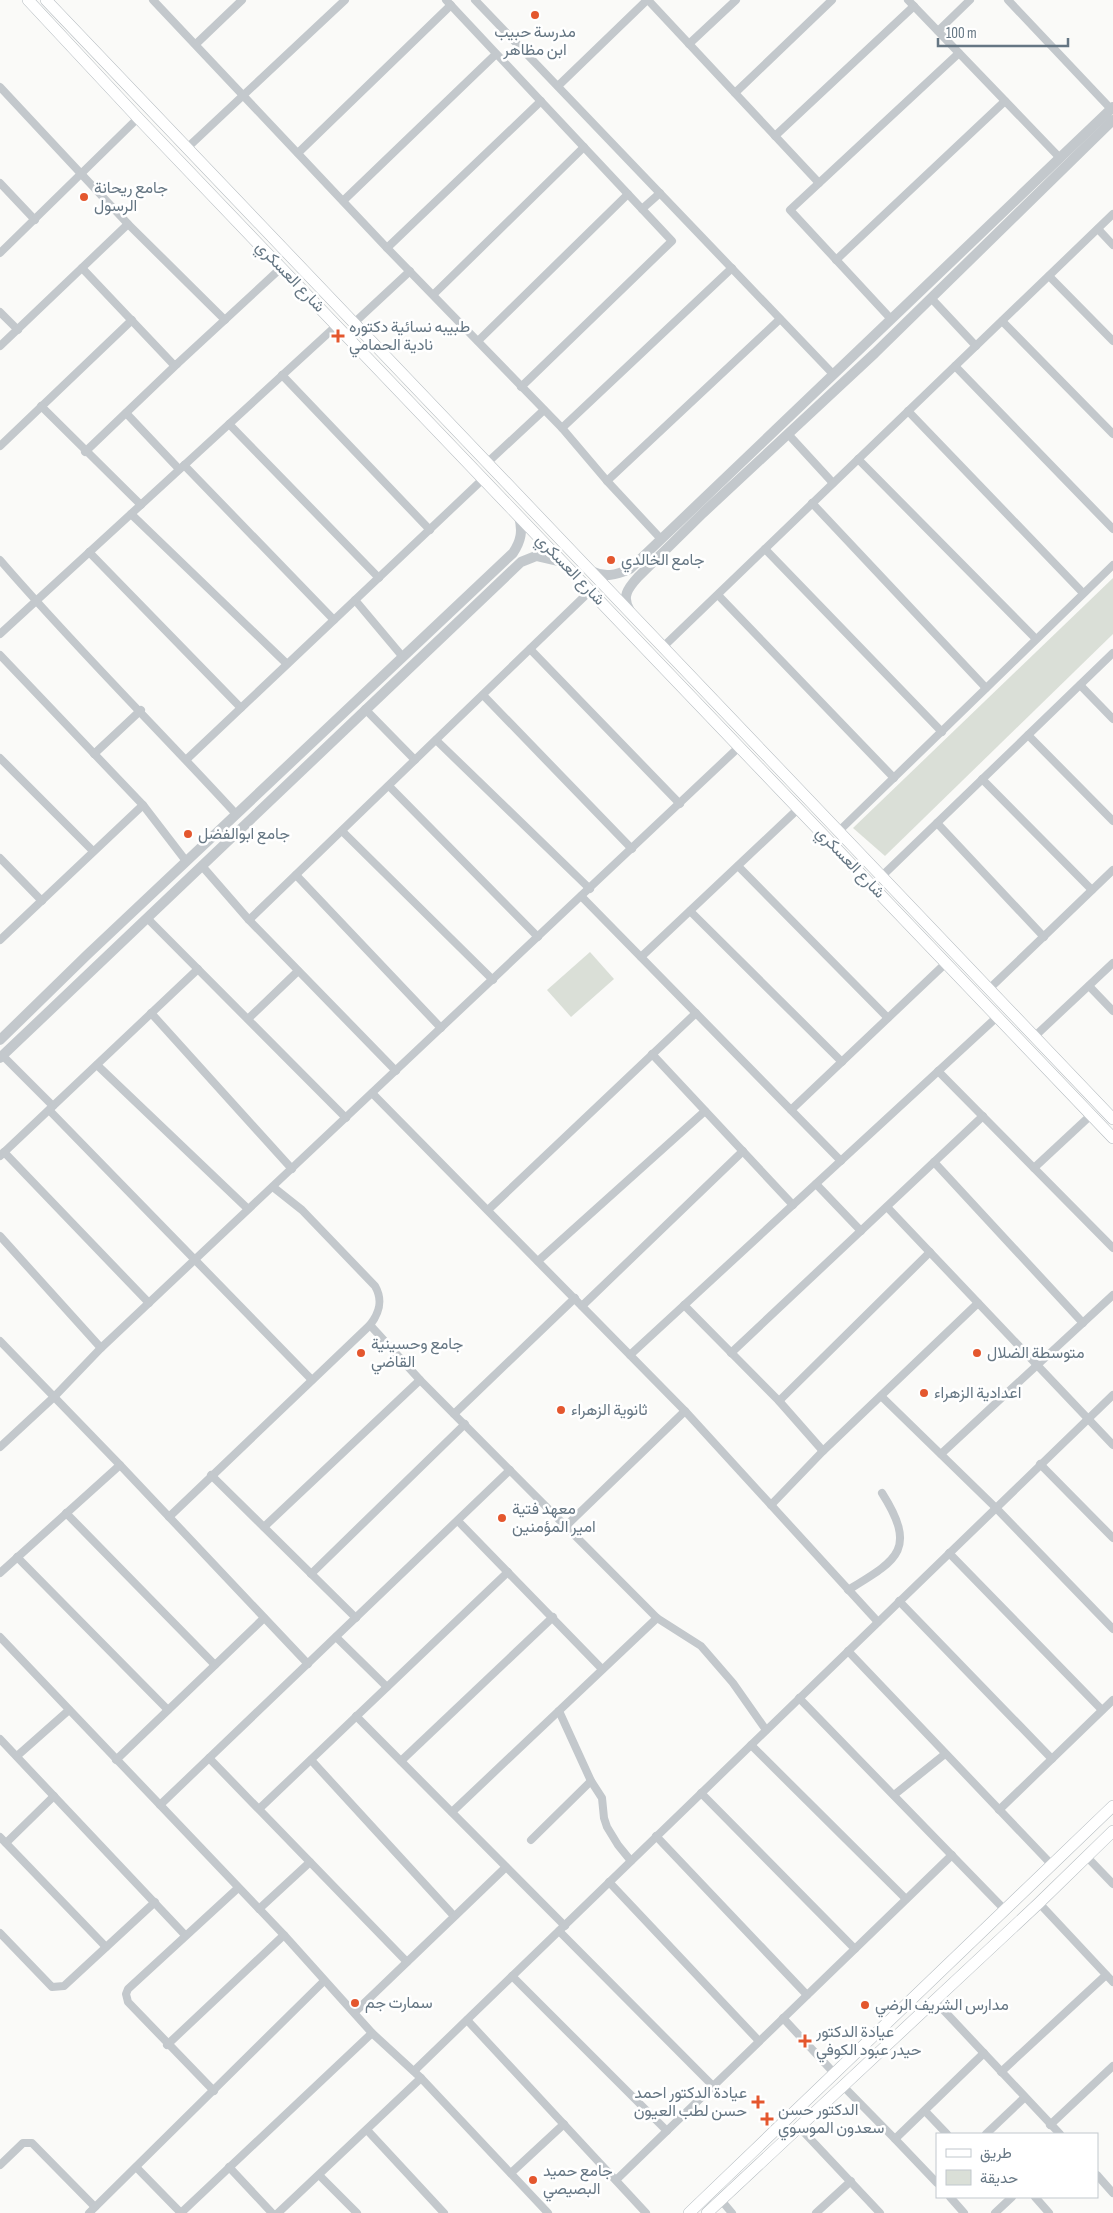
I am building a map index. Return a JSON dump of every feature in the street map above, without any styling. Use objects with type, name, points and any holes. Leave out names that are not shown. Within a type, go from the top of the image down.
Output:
[{"type":"main road","name":"شارع العسكري","points":[[28,0],[336,326],[1113,1138]]},
{"type":"main road","name":"شارع العسكري","points":[[46,0],[488,462],[586,569],[632,614],[1113,1119]]},
{"type":"main road","points":[[397,389],[406,391],[409,388],[410,381]]},
{"type":"main road","points":[[418,412],[420,404],[423,402],[430,403]]},
{"type":"main road","points":[[689,694],[699,692],[700,686]]},
{"type":"main road","points":[[708,714],[712,706],[719,706]]},
{"type":"main road","points":[[1062,1084],[1068,1083],[1072,1075]]},
{"type":"main road","points":[[1077,1100],[1080,1094],[1087,1092]]},
{"type":"main road","points":[[689,2213],[1113,1806]]},
{"type":"main road","points":[[707,2213],[1039,1903],[1113,1831]]},
{"type":"main road","points":[[820,2088],[821,2098],[828,2099]]},
{"type":"main road","points":[[787,2119],[795,2119],[798,2128]]},
{"type":"street","points":[[154,0],[343,202],[562,428],[607,481],[661,539]]},
{"type":"street","points":[[196,44],[242,0]]},
{"type":"street","points":[[187,148],[345,0]]},
{"type":"street","points":[[475,0],[833,374]]},
{"type":"street","points":[[558,86],[648,0],[819,183]]},
{"type":"street","points":[[689,44],[736,0]]},
{"type":"street","points":[[735,93],[832,0]]},
{"type":"street","points":[[938,31],[970,0]]},
{"type":"street","points":[[586,569],[598,574],[608,575],[630,569],[1112,108],[1008,0]]},
{"type":"street","points":[[298,153],[449,3],[672,241],[521,387]]},
{"type":"street","points":[[775,136],[911,3],[1059,157]]},
{"type":"street","points":[[891,319],[790,210],[959,53]]},
{"type":"street","points":[[343,202],[496,54]]},
{"type":"street","points":[[0,87],[128,224],[224,320]]},
{"type":"street","points":[[387,248],[541,101]]},
{"type":"street","points":[[836,260],[1005,101]]},
{"type":"street","points":[[0,253],[138,118]]},
{"type":"street","points":[[632,614],[627,606],[625,597],[628,588],[638,577],[931,298],[1113,120]]},
{"type":"street","points":[[434,294],[584,147]]},
{"type":"street","points":[[0,183],[35,220]]},
{"type":"street","points":[[642,209],[660,193]]},
{"type":"street","points":[[478,342],[628,194]]},
{"type":"street","points":[[663,647],[1113,214]]},
{"type":"street","points":[[0,346],[128,224]]},
{"type":"street","points":[[1098,229],[1113,245]]},
{"type":"street","points":[[958,254],[959,260],[967,263]]},
{"type":"street","points":[[82,268],[173,364],[177,364]]},
{"type":"street","points":[[86,452],[177,364],[281,268]]},
{"type":"street","points":[[562,428],[732,268]]},
{"type":"street","points":[[942,269],[950,272],[951,278]]},
{"type":"street","points":[[354,323],[410,271]]},
{"type":"street","points":[[1049,276],[1113,341]]},
{"type":"street","points":[[931,298],[976,346]]},
{"type":"street","points":[[0,312],[18,330]]},
{"type":"street","points":[[607,481],[780,319]]},
{"type":"street","points":[[0,446],[132,320]]},
{"type":"street","points":[[1002,321],[1113,434]]},
{"type":"street","points":[[0,634],[336,326]]},
{"type":"street","points":[[955,366],[1113,530]]},
{"type":"street","points":[[282,375],[430,530]]},
{"type":"street","points":[[41,406],[140,505]]},
{"type":"street","points":[[488,462],[544,410]]},
{"type":"street","points":[[908,411],[1084,593]]},
{"type":"street","points":[[126,413],[334,620]]},
{"type":"street","points":[[229,424],[379,578]]},
{"type":"street","points":[[788,434],[833,483]]},
{"type":"street","points":[[858,459],[1036,640]]},
{"type":"street","points":[[187,759],[483,479]]},
{"type":"street","points":[[812,503],[986,688]]},
{"type":"street","points":[[131,514],[287,664]]},
{"type":"street","points":[[0,1040],[402,656],[513,554],[521,537],[522,526],[519,517]]},
{"type":"street","points":[[765,549],[942,732]]},
{"type":"street","points":[[89,552],[241,708]]},
{"type":"street","points":[[312,1380],[1,1057],[521,562],[536,556],[562,562]]},
{"type":"street","points":[[0,560],[36,601],[187,759],[236,814]]},
{"type":"street","points":[[839,831],[1113,565]]},
{"type":"street","points":[[630,569],[630,574],[638,577]]},
{"type":"street","points":[[249,920],[590,591]]},
{"type":"street","points":[[718,595],[894,778]]},
{"type":"street","points":[[355,600],[402,656]]},
{"type":"street","points":[[530,649],[680,804]]},
{"type":"street","points":[[882,876],[1113,653]]},
{"type":"street","points":[[0,655],[143,805],[186,861]]},
{"type":"street","points":[[1080,684],[1113,719]]},
{"type":"street","points":[[483,695],[632,849]]},
{"type":"street","points":[[365,709],[415,760]]},
{"type":"street","points":[[94,754],[141,710]]},
{"type":"street","points":[[1028,735],[1113,821]]},
{"type":"street","points":[[436,740],[590,889]]},
{"type":"street","points":[[0,1447],[54,1397],[101,1348],[740,747]]},
{"type":"street","points":[[0,758],[93,851]]},
{"type":"street","points":[[982,779],[1092,890]]},
{"type":"street","points":[[389,786],[538,937]]},
{"type":"street","points":[[0,940],[143,805]]},
{"type":"street","points":[[641,957],[798,809]]},
{"type":"street","points":[[937,823],[1044,937]]},
{"type":"street","points":[[342,830],[493,980]]},
{"type":"street","points":[[0,858],[42,901]]},
{"type":"street","points":[[202,866],[249,920],[396,1071]]},
{"type":"street","points":[[738,866],[888,1018]]},
{"type":"street","points":[[989,989],[1113,870]]},
{"type":"street","points":[[296,875],[441,1028]]},
{"type":"street","points":[[581,896],[840,1161]]},
{"type":"street","points":[[690,911],[842,1062]]},
{"type":"street","points":[[147,918],[346,1118]]},
{"type":"street","points":[[87,955],[87,962],[95,968]]},
{"type":"street","points":[[791,1110],[946,963]]},
{"type":"street","points":[[1034,1036],[1113,963]]},
{"type":"street","points":[[149,1303],[2,1154],[198,969]]},
{"type":"street","points":[[248,1019],[298,971]]},
{"type":"street","points":[[64,978],[71,978],[75,984],[74,988]]},
{"type":"street","points":[[1089,986],[1113,1011]]},
{"type":"street","points":[[151,1013],[292,1169]]},
{"type":"street","points":[[488,1210],[696,1013]]},
{"type":"street","points":[[630,1355],[997,1017]]},
{"type":"street","points":[[652,1054],[793,1205]]},
{"type":"street","points":[[97,1065],[248,1209]]},
{"type":"street","points":[[938,1072],[1113,1248]]},
{"type":"street","points":[[372,1093],[685,1411],[878,1622]]},
{"type":"street","points":[[538,1261],[705,1111]]},
{"type":"street","points":[[1034,1168],[1091,1115]]},
{"type":"street","points":[[731,1353],[983,1116]]},
{"type":"street","points":[[582,1306],[743,1151]]},
{"type":"street","points":[[934,1162],[1083,1323]]},
{"type":"street","points":[[816,1184],[861,1231]]},
{"type":"street","points":[[169,1516],[377,1317],[380,1306],[379,1294],[374,1286],[302,1210],[273,1187]]},
{"type":"street","points":[[887,1207],[1113,1445]]},
{"type":"street","points":[[0,1236],[101,1348]]},
{"type":"street","points":[[779,1401],[930,1252]]},
{"type":"street","points":[[941,1454],[1038,1366],[1113,1294]]},
{"type":"street","points":[[454,1414],[575,1298]]},
{"type":"street","points":[[771,1505],[824,1451],[978,1303]]},
{"type":"street","points":[[684,1305],[779,1401],[824,1451]]},
{"type":"street","points":[[370,1325],[420,1380],[658,1618],[701,1646],[733,1683],[766,1730]]},
{"type":"street","points":[[0,1341],[169,1516],[308,1664]]},
{"type":"street","points":[[264,1527],[420,1380]]},
{"type":"street","points":[[414,2071],[1113,1395]]},
{"type":"street","points":[[881,1396],[996,1508],[1113,1629]]},
{"type":"street","points":[[566,1526],[685,1411]]},
{"type":"street","points":[[311,1574],[465,1424]]},
{"type":"street","points":[[1040,1464],[1113,1538]]},
{"type":"street","points":[[0,1573],[120,1465]]},
{"type":"street","points":[[160,1805],[510,1470]]},
{"type":"street","points":[[211,1475],[356,1618]]},
{"type":"street","points":[[848,1590],[883,1568],[894,1558],[900,1541],[900,1528],[894,1512],[882,1493]]},
{"type":"street","points":[[66,1513],[214,1665]]},
{"type":"street","points":[[458,1521],[602,1669]]},
{"type":"street","points":[[949,1553],[1102,1710]]},
{"type":"street","points":[[17,1557],[168,1710]]},
{"type":"street","points":[[259,1809],[508,1572]]},
{"type":"street","points":[[899,1601],[1052,1759]]},
{"type":"street","points":[[401,1761],[553,1617]]},
{"type":"street","points":[[116,1760],[264,1618]]},
{"type":"street","points":[[452,1812],[658,1618]]},
{"type":"street","points":[[0,1637],[284,1935],[372,2033],[421,2078],[548,2213]]},
{"type":"street","points":[[336,1637],[387,1687]]},
{"type":"street","points":[[848,1651],[1052,1865]]},
{"type":"street","points":[[799,1698],[1005,1910]]},
{"type":"street","points":[[999,1810],[1113,1700]]},
{"type":"street","points":[[17,1756],[69,1710]]},
{"type":"street","points":[[559,1711],[591,1781],[602,1798],[604,1818],[611,1836],[631,1861]]},
{"type":"street","points":[[356,1716],[506,1867],[713,2086]]},
{"type":"street","points":[[0,1738],[185,1935]]},
{"type":"street","points":[[751,1745],[906,1899]]},
{"type":"street","points":[[894,1795],[945,1754]]},
{"type":"street","points":[[209,1758],[406,1962]]},
{"type":"street","points":[[310,1760],[454,1916]]},
{"type":"street","points":[[531,1840],[591,1781]]},
{"type":"street","points":[[701,1793],[855,1949]]},
{"type":"street","points":[[54,1796],[3,1840],[106,1947]]},
{"type":"street","points":[[656,1836],[807,1996]]},
{"type":"street","points":[[616,2180],[952,1855]]},
{"type":"street","points":[[1087,1857],[1113,1884]]},
{"type":"street","points":[[259,1909],[310,1862]]},
{"type":"street","points":[[355,2012],[506,1867]]},
{"type":"street","points":[[609,1882],[759,2041]]},
{"type":"street","points":[[214,2091],[167,2045],[128,2002],[126,1994],[128,1989],[185,1935],[238,1888]]},
{"type":"street","points":[[0,1933],[52,1987],[64,1986],[155,1902]]},
{"type":"street","points":[[1039,1903],[1113,1982]]},
{"type":"street","points":[[167,2045],[284,1935]]},
{"type":"street","points":[[1001,2072],[1106,1975]]},
{"type":"street","points":[[512,1976],[667,2131]]},
{"type":"street","points":[[0,2165],[23,2143],[32,2143],[92,2210],[324,1981]]},
{"type":"street","points":[[934,2000],[1024,2098],[1059,2133]]},
{"type":"street","points":[[783,2018],[834,2074]]},
{"type":"street","points":[[467,2020],[646,2213]]},
{"type":"street","points":[[136,2167],[181,2213],[372,2033]]},
{"type":"street","points":[[895,2140],[984,2053]]},
{"type":"street","points":[[1050,2124],[1113,2066]]},
{"type":"street","points":[[278,2213],[421,2078]]},
{"type":"street","points":[[842,2085],[936,2182]]},
{"type":"street","points":[[987,2133],[1024,2098]]},
{"type":"street","points":[[925,2111],[946,2133]]},
{"type":"street","points":[[511,2173],[564,2124]]},
{"type":"street","points":[[798,2128],[880,2213]]},
{"type":"street","points":[[367,2130],[444,2213]]},
{"type":"street","points":[[229,2167],[272,2213]]},
{"type":"street","points":[[319,2175],[357,2213]]},
{"type":"street","points":[[1098,2176],[1113,2193]]},
{"type":"street","points":[[1106,2186],[1113,2179]]},
{"type":"street","points":[[816,2213],[851,2181]]},
{"type":"street","points":[[951,2198],[964,2213]]},
{"type":"street","points":[[995,2213],[1011,2198]]},
{"type":"street","points":[[1035,2198],[1049,2213]]},
{"type":"street","points":[[721,2200],[732,2213]]},
{"type":"green space","points":[[1113,578],[1113,634],[885,856],[853,828]]},
{"type":"green space","points":[[590,952],[614,979],[571,1017],[547,990]]},
{"type":"place","name":"مدرسة حبيب ابن مظاهر","points":[[535,15]]},
{"type":"place","name":"جامع ريحانة الرسول","points":[[84,197]]},
{"type":"place","name":"طبيبه نسائية دكتوره نادية الحمامي","points":[[338,336]]},
{"type":"place","name":"جامع الخالدي","points":[[611,560]]},
{"type":"place","name":"جامع ابوالفضل","points":[[188,834]]},
{"type":"place","name":"جامع وحسينية القاضي","points":[[361,1353]]},
{"type":"place","name":"متوسطة الضلال","points":[[977,1353]]},
{"type":"place","name":"اعدادية الزهراء","points":[[924,1393]]},
{"type":"place","name":"ثانوية الزهراء","points":[[561,1410]]},
{"type":"place","name":"معهد فتية امير المؤمنين","points":[[502,1518]]},
{"type":"place","name":"سمارت جم","points":[[355,2003]]},
{"type":"place","name":"مدارس الشريف الرضي","points":[[865,2005]]},
{"type":"place","name":"عيادة الدكتور حيدر عبود الكوفي","points":[[805,2041]]},
{"type":"place","name":"عيادة الدكتور احمد حسن لطب العيون","points":[[758,2102]]},
{"type":"place","name":"الدكتور حسن سعدون الموسوي","points":[[767,2119]]},
{"type":"place","name":"جامع حميد البصيصي","points":[[533,2180]]}]
